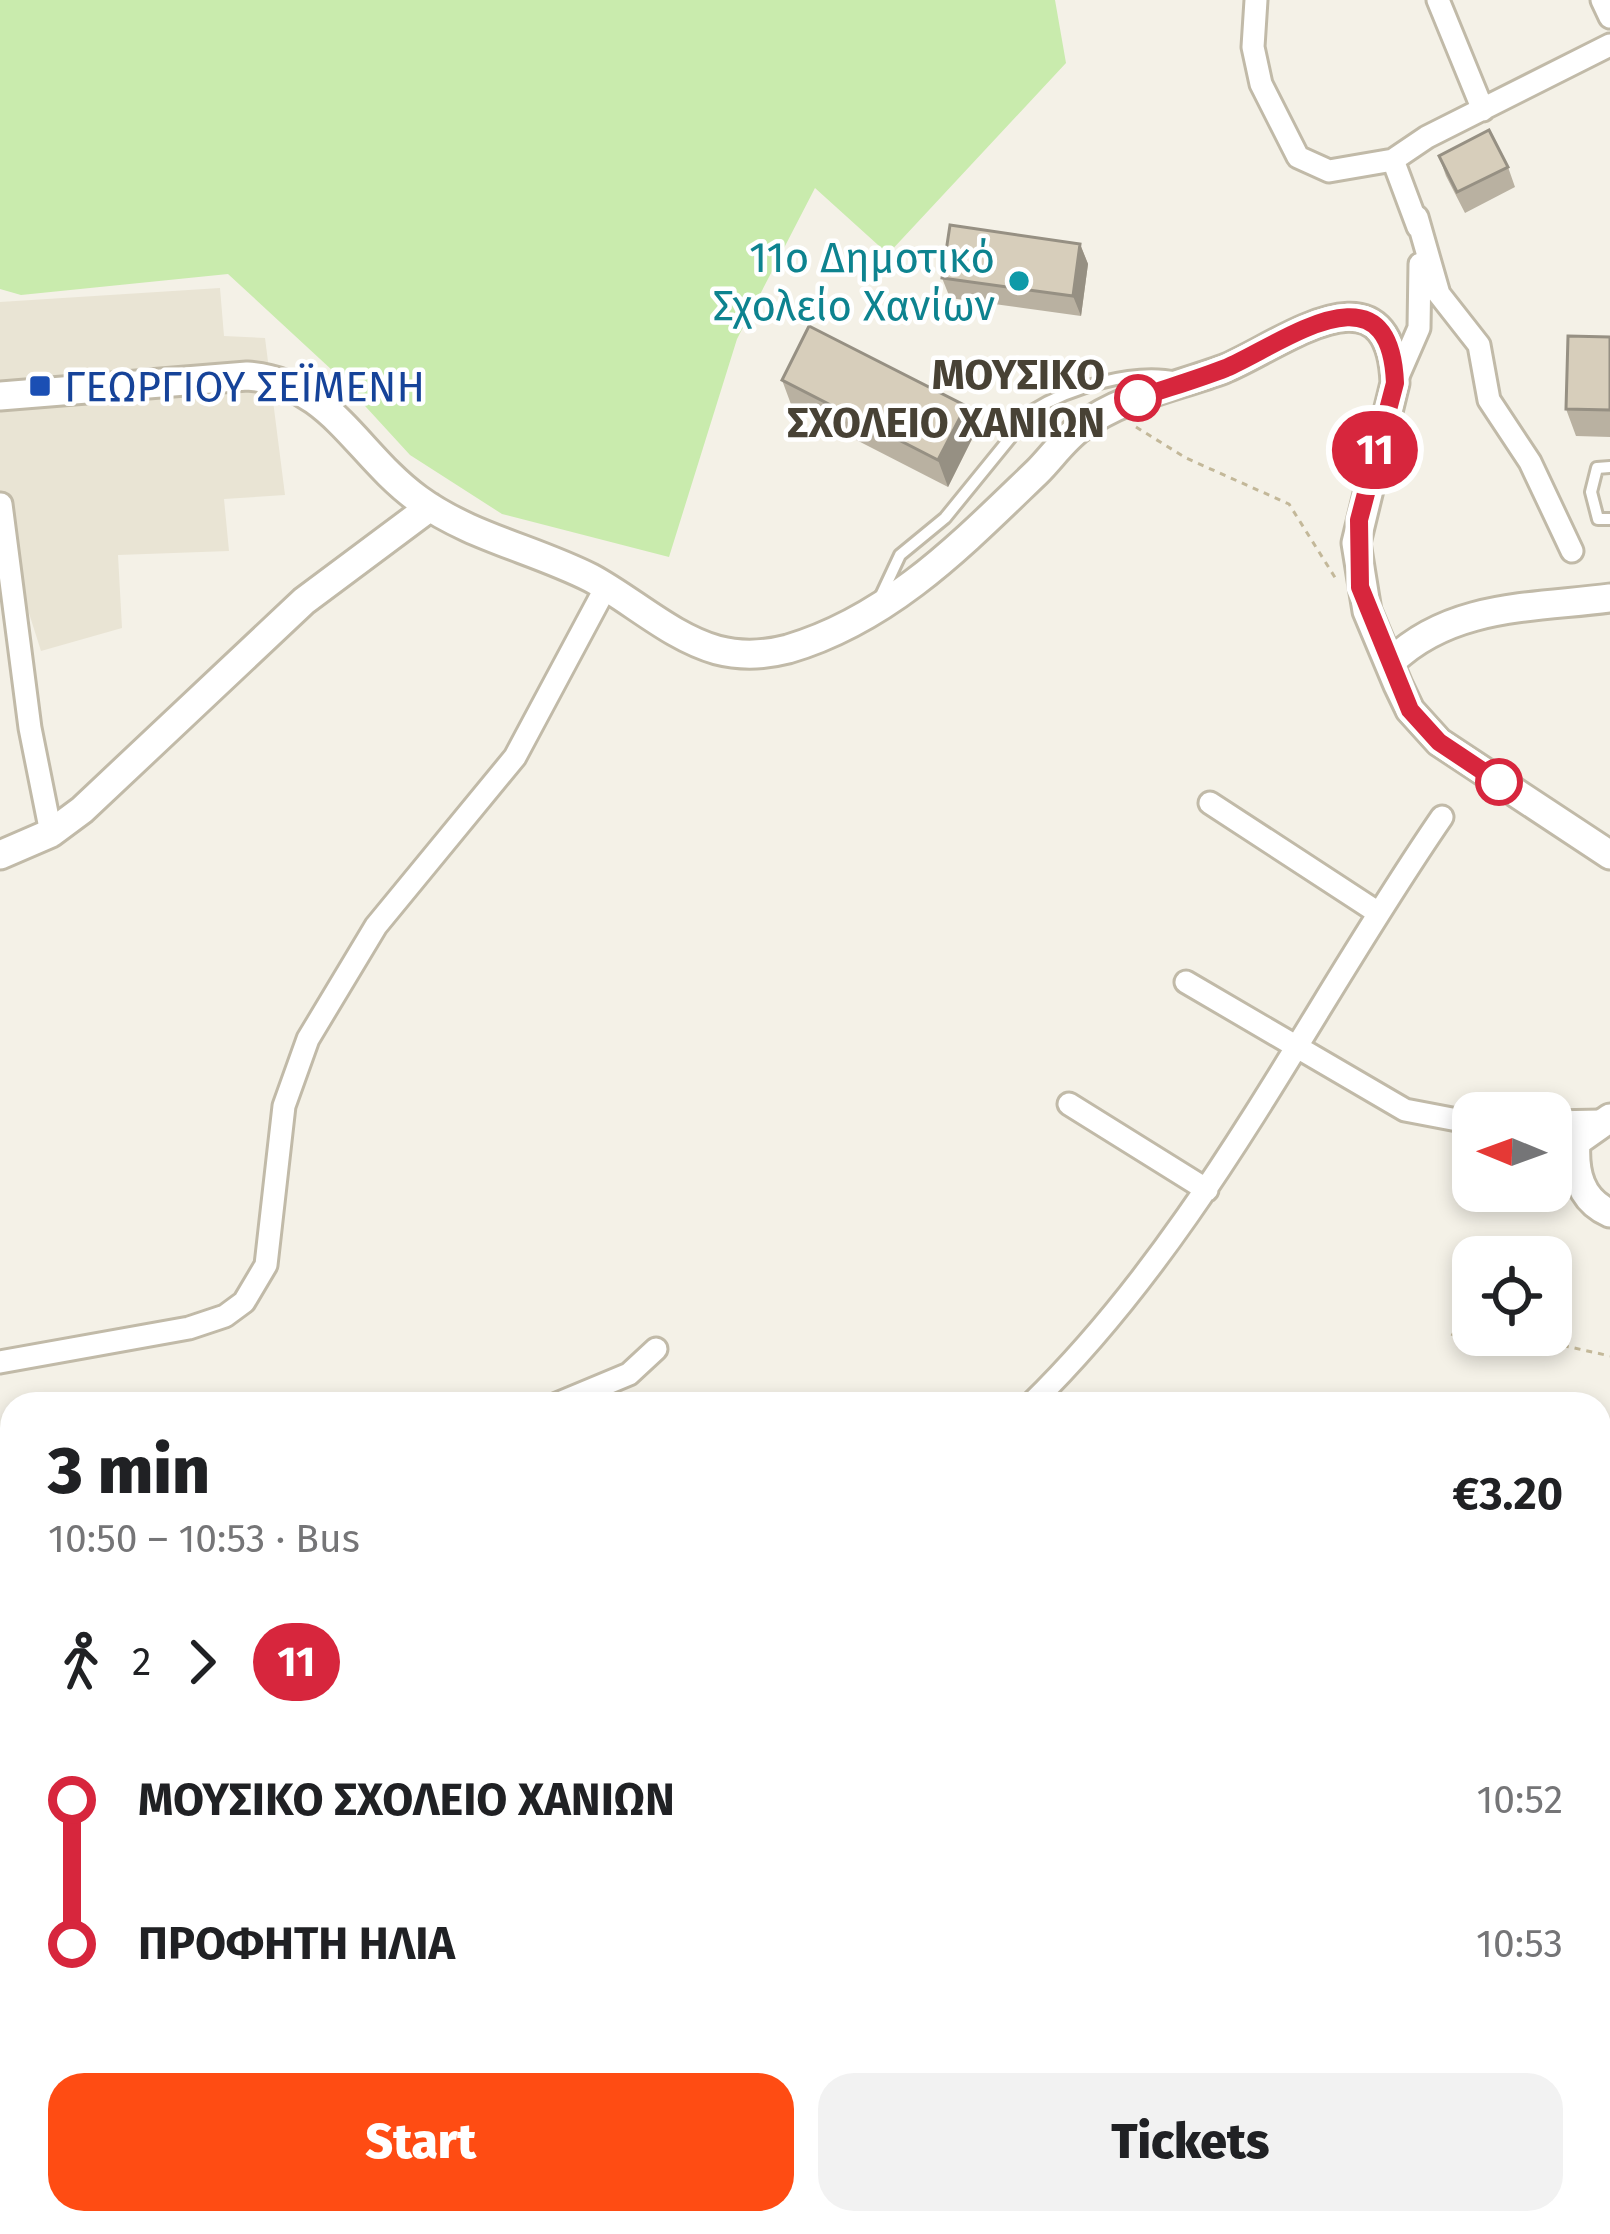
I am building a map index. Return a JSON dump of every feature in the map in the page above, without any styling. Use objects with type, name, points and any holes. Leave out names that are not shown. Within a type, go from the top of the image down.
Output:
[{"type":"street","points":[[1256,0],[1253,47],[1261,84],[1298,157],[1330,171],[1393,160],[1610,45]]},
{"type":"street","points":[[1438,0],[1483,110]]},
{"type":"street","points":[[1602,0],[1610,17]]},
{"type":"street","points":[[1393,160],[1417,217],[1439,294],[1479,345],[1489,400],[1530,462],[1572,551]]},
{"type":"street","points":[[1417,217],[1422,312],[1395,383],[1356,543],[1367,610],[1410,710],[1439,742],[1610,855]]},
{"type":"street","points":[[0,396],[247,376],[280,378],[317,400],[430,507],[606,587],[694,642],[739,654],[784,650],[875,611],[929,573],[1060,445],[1110,409],[1224,369],[1322,318],[1339,316],[1367,323],[1386,342],[1395,383]]},
{"type":"street","points":[[1,504],[30,728],[51,832]]},
{"type":"street","points":[[0,856],[51,832],[82,810],[304,602],[430,507]]},
{"type":"street","points":[[0,1362],[189,1328],[225,1316],[244,1302],[266,1265],[284,1106],[308,1039],[376,926],[515,757],[606,587]]},
{"type":"street","points":[[1392,661],[1415,639],[1457,618],[1610,598]]},
{"type":"street","points":[[1210,803],[1377,912]]},
{"type":"street","points":[[1043,1392],[1094,1342],[1207,1190],[1377,912],[1442,817]]},
{"type":"street","points":[[1186,982],[1405,1110],[1452,1120]]},
{"type":"street","points":[[1069,1104],[1207,1190]]},
{"type":"street","points":[[1572,1121],[1606,1119]]},
{"type":"street","points":[[1606,1119],[1576,1142],[1574,1163],[1584,1191],[1610,1213]]},
{"type":"street","points":[[585,1392],[628,1374],[656,1349]]},
{"type":"lane","points":[[875,611],[900,555],[945,518],[1032,411],[1049,400],[1126,379],[1157,374],[1187,380]]},
{"type":"lane","points":[[1610,467],[1597,467],[1591,492],[1598,519],[1610,519]]},
{"type":"path","points":[[1110,409],[1186,458],[1289,504],[1340,586]]},
{"type":"path","points":[[1572,1348],[1610,1356]]},
{"type":"shaded area","points":[[220,288],[224,336],[265,338],[285,495],[224,499],[229,551],[118,555],[122,628],[41,651],[0,522],[0,302]]},
{"type":"green space","points":[[0,0],[1055,0],[1066,63],[888,254],[815,188],[737,339],[669,557],[502,514],[410,455],[333,371],[228,274],[21,295],[0,289]]},
{"type":"building","points":[[1489,130],[1508,167],[1457,192],[1439,156]]},
{"type":"building","points":[[950,225],[1080,244],[1073,296],[942,278]]},
{"type":"building","points":[[809,326],[966,406],[938,460],[782,380]]},
{"type":"building","points":[[1568,336],[1610,337],[1610,410],[1566,409]]},
{"type":"bus line","name":"11","points":[[1138,398],[1224,369],[1322,318],[1356,319],[1378,332],[1394,360],[1395,383],[1359,520],[1360,587],[1410,710],[1439,742],[1499,782]]},
{"type":"place","name":"11o Δημοτικό Σχολείο Χανίων","points":[[1019,281]]},
{"type":"place","name":"ΓΕΩΡΓΙΟΥ ΣΕΪΜΕΝΗ","points":[[40,386]]},
{"type":"place","name":"ΜΟΥΣΙΚΟ ΣΧΟΛΕΙΟ ΧΑΝΙΩΝ","points":[[1138,398]]}]
